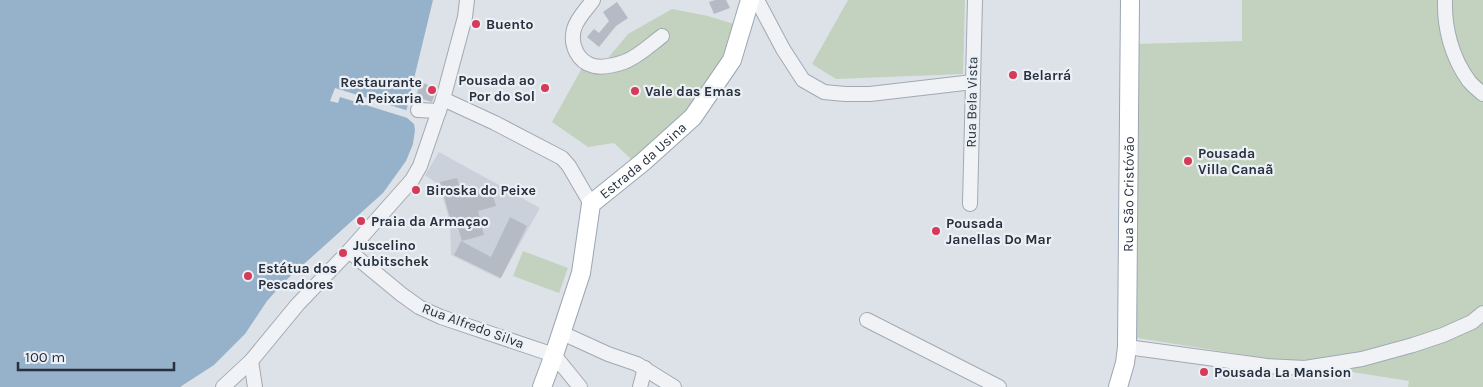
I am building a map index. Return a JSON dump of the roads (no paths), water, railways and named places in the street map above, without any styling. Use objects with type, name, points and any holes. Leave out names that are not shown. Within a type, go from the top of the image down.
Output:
[{"type":"main road","name":"Estrada da Usina","points":[[542,387],[562,333],[581,272],[591,204],[694,117],[732,60],[750,0]]},
{"type":"main road","name":"Rua São Cristóvão","points":[[1118,387],[1125,363],[1127,346],[1130,0]]},
{"type":"street","points":[[223,387],[252,361],[298,304],[349,251],[412,180],[420,166],[441,105],[465,17],[467,0]]},
{"type":"street","points":[[593,0],[574,28],[574,47],[578,55],[585,62],[594,66],[610,66],[625,62],[662,36]]},
{"type":"street","points":[[757,0],[783,49],[803,80],[824,92],[870,94],[973,82]]},
{"type":"street","name":"Rua Bela Vista","points":[[970,204],[975,0]]},
{"type":"street","points":[[1446,0],[1447,30],[1457,62],[1470,82],[1483,94]]},
{"type":"street","points":[[418,110],[441,105],[495,123],[562,158],[569,166],[591,204]]},
{"type":"street","name":"Rua Alfredo Silva","points":[[349,251],[401,294],[420,307],[441,317],[554,355]]},
{"type":"street","points":[[1127,346],[1267,366],[1304,368],[1362,359],[1413,345],[1443,335],[1472,322],[1483,313]]},
{"type":"street","points":[[867,320],[999,387]]},
{"type":"street","points":[[562,333],[645,368],[674,387]]},
{"type":"street","points":[[554,355],[580,387]]},
{"type":"street","points":[[252,361],[255,387]]},
{"type":"street","points":[[640,387],[645,368]]},
{"type":"water","points":[[0,0],[433,0],[405,116],[414,124],[413,144],[406,161],[383,193],[284,282],[267,301],[245,334],[214,365],[180,387],[0,387]]},
{"type":"place","name":"Buento","points":[[476,24]]},
{"type":"place","name":"Belarrá","points":[[1013,75]]},
{"type":"place","name":"Pousada ao Por do Sol","points":[[545,88]]},
{"type":"place","name":"Restaurante A Peixaria","points":[[432,90]]},
{"type":"place","name":"Vale das Emas","points":[[635,91]]},
{"type":"place","name":"Pousada Villa Canaã","points":[[1188,161]]},
{"type":"place","name":"Biroska do Peixe","points":[[416,190]]},
{"type":"place","name":"Praia da Armaçao","points":[[361,221]]},
{"type":"place","name":"Pousada Janellas Do Mar","points":[[936,231]]},
{"type":"place","name":"Juscelino Kubitschek","points":[[343,253]]},
{"type":"place","name":"Estátua dos Pescadores","points":[[248,276]]},
{"type":"place","name":"Pousada La Mansion","points":[[1204,372]]}]
